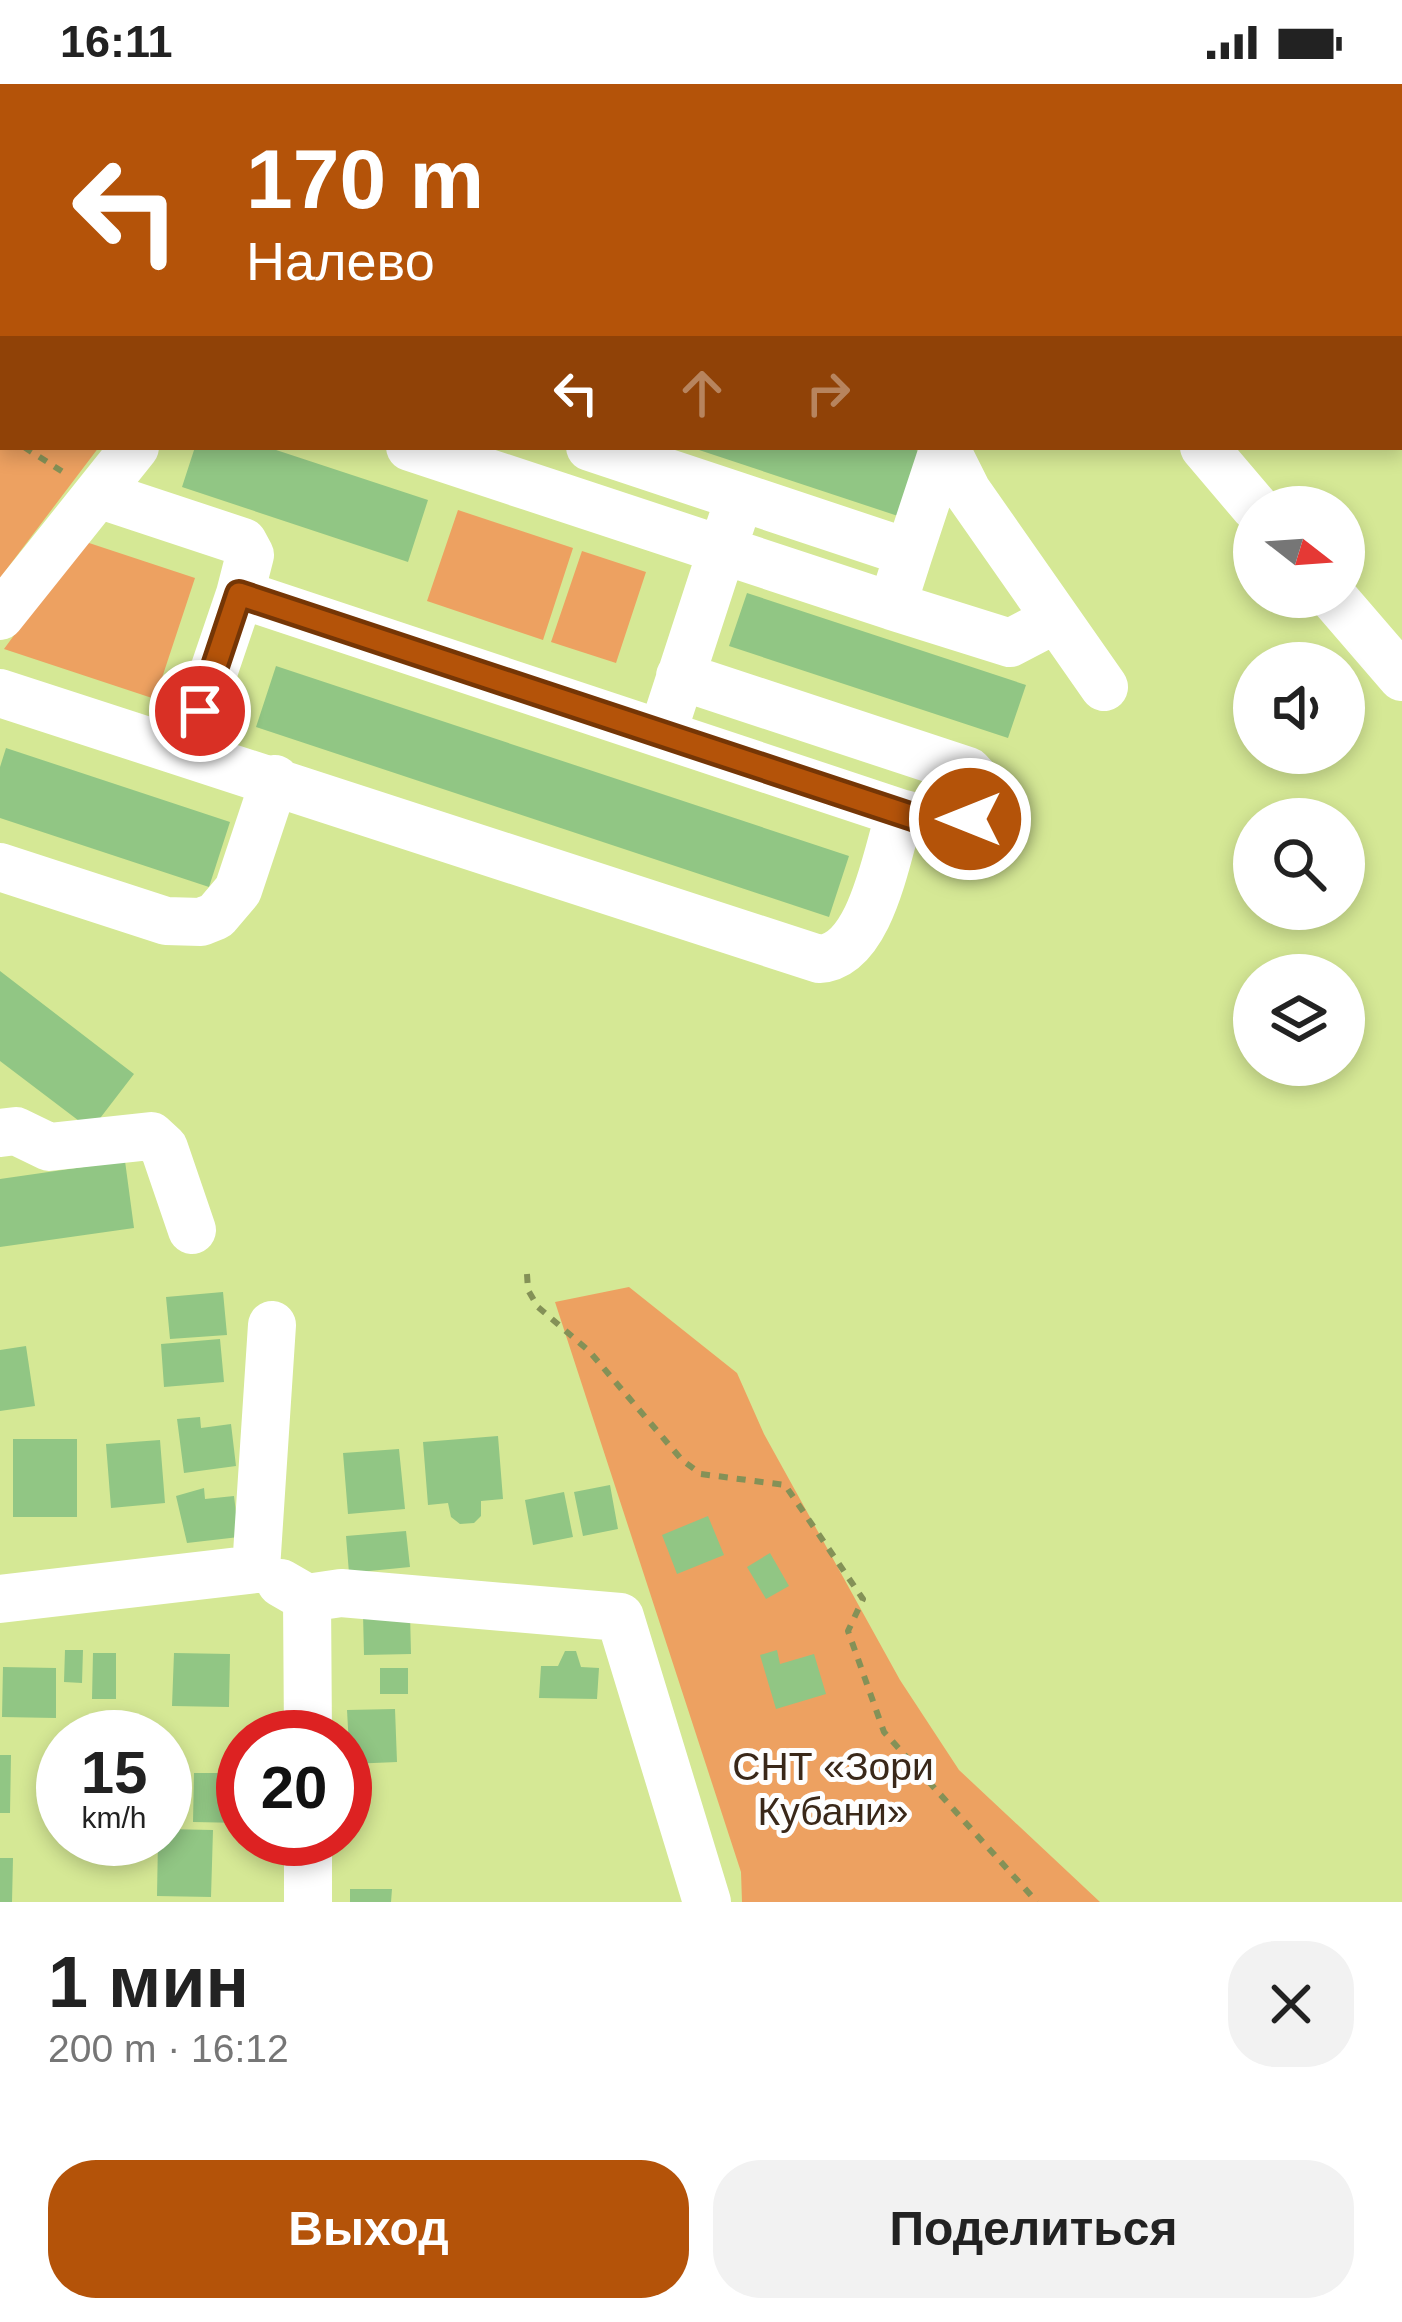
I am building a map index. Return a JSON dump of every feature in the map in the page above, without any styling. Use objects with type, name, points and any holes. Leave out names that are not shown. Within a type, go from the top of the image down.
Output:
[{"type":"street","points":[[0,616],[133,450]]},
{"type":"street","points":[[419,450],[1010,644],[1056,619]]},
{"type":"street","points":[[599,450],[909,553]]},
{"type":"street","points":[[892,607],[944,450]]},
{"type":"street","points":[[946,450],[967,491],[1104,687]]},
{"type":"street","points":[[1207,450],[1237,486]]},
{"type":"street","points":[[98,494],[243,542],[250,555],[188,750]]},
{"type":"street","points":[[662,734],[740,497]]},
{"type":"street","points":[[239,594],[901,813],[961,828],[970,819],[980,784],[968,771],[680,676]]},
{"type":"street","points":[[1351,618],[1402,677]]},
{"type":"street","points":[[0,693],[188,750],[819,959],[844,953],[861,932],[901,813]]},
{"type":"street","points":[[0,867],[166,922],[201,922],[216,916],[238,890],[275,779]]},
{"type":"street","points":[[5,1123],[49,1147],[151,1136],[164,1148],[192,1230]]},
{"type":"street","points":[[256,1569],[272,1325]]},
{"type":"street","points":[[0,1599],[256,1569],[307,1598],[341,1593],[620,1617],[707,1902]]},
{"type":"street","points":[[307,1598],[308,1710]]},
{"type":"street","points":[[308,1866],[308,1902]]},
{"type":"path","points":[[29,450],[98,494]]},
{"type":"path","points":[[527,1274],[528,1290],[538,1307],[589,1351],[682,1460],[701,1474],[785,1485],[863,1599],[848,1631],[884,1732],[1036,1902]]},
{"type":"green space","points":[[0,450],[97,450],[0,578]]},
{"type":"green space","points":[[458,510],[573,548],[543,640],[427,601]]},
{"type":"green space","points":[[83,541],[195,578],[155,699],[4,649]]},
{"type":"green space","points":[[582,551],[646,572],[616,663],[551,642]]},
{"type":"green space","name":"СНТ «Зори Кубани»","points":[[629,1287],[737,1373],[764,1434],[900,1680],[959,1770],[1100,1902],[742,1902],[741,1872],[555,1302]]},
{"type":"building","points":[[194,450],[276,450],[428,500],[408,562],[182,487]]},
{"type":"building","points":[[699,450],[916,450],[925,453],[904,518]]},
{"type":"building","points":[[747,593],[1026,685],[1008,738],[729,646]]},
{"type":"building","points":[[276,666],[849,856],[829,917],[256,727]]},
{"type":"building","points":[[6,748],[230,822],[209,887],[0,818],[0,767]]},
{"type":"building","points":[[0,971],[134,1074],[91,1130],[0,1061]]},
{"type":"building","points":[[125,1161],[134,1228],[0,1247],[0,1179]]},
{"type":"building","points":[[223,1292],[227,1335],[170,1339],[166,1297]]},
{"type":"building","points":[[220,1339],[224,1382],[164,1387],[161,1344]]},
{"type":"building","points":[[26,1346],[35,1406],[0,1411],[0,1350]]},
{"type":"building","points":[[200,1417],[201,1428],[231,1424],[236,1466],[184,1473],[177,1419]]},
{"type":"building","points":[[498,1436],[503,1499],[481,1501],[481,1516],[474,1523],[460,1524],[451,1517],[448,1503],[428,1505],[423,1442]]},
{"type":"building","points":[[13,1439],[77,1439],[77,1517],[13,1517]]},
{"type":"building","points":[[160,1440],[165,1503],[111,1508],[106,1444]]},
{"type":"building","points":[[399,1449],[405,1509],[348,1514],[343,1453]]},
{"type":"building","points":[[610,1485],[618,1529],[583,1536],[574,1492]]},
{"type":"building","points":[[204,1488],[205,1499],[234,1496],[239,1537],[187,1543],[176,1496]]},
{"type":"building","points":[[564,1492],[573,1537],[533,1545],[525,1500]]},
{"type":"building","points":[[708,1516],[724,1555],[677,1574],[662,1535]]},
{"type":"building","points":[[406,1531],[410,1567],[349,1573],[346,1536]]},
{"type":"building","points":[[770,1553],[789,1586],[766,1599],[747,1567]]},
{"type":"building","points":[[410,1613],[411,1654],[364,1655],[363,1614]]},
{"type":"building","points":[[65,1650],[83,1650],[82,1683],[64,1682]]},
{"type":"building","points":[[777,1650],[780,1664],[814,1654],[826,1694],[776,1709],[760,1655]]},
{"type":"building","points":[[565,1651],[576,1651],[581,1667],[599,1668],[597,1699],[539,1698],[541,1666],[558,1666]]},
{"type":"building","points":[[93,1653],[116,1653],[116,1699],[92,1699]]},
{"type":"building","points":[[174,1653],[230,1654],[229,1707],[172,1706]]},
{"type":"building","points":[[3,1667],[56,1668],[56,1710],[36,1710],[36,1718],[2,1717]]},
{"type":"building","points":[[380,1668],[408,1668],[408,1694],[380,1694]]},
{"type":"building","points":[[395,1709],[397,1762],[372,1763],[372,1710],[347,1710]]},
{"type":"building","points":[[0,1755],[11,1755],[10,1813],[0,1813]]},
{"type":"building","points":[[194,1773],[216,1773],[216,1822],[193,1822]]},
{"type":"building","points":[[192,1830],[213,1830],[211,1897],[157,1896],[158,1866],[192,1866]]},
{"type":"building","points":[[0,1858],[13,1858],[12,1902],[0,1902]]},
{"type":"building","points":[[350,1889],[392,1889],[391,1902],[350,1902]]},
{"type":"route","points":[[200,711],[239,594],[949,829],[961,828],[970,819]]}]
